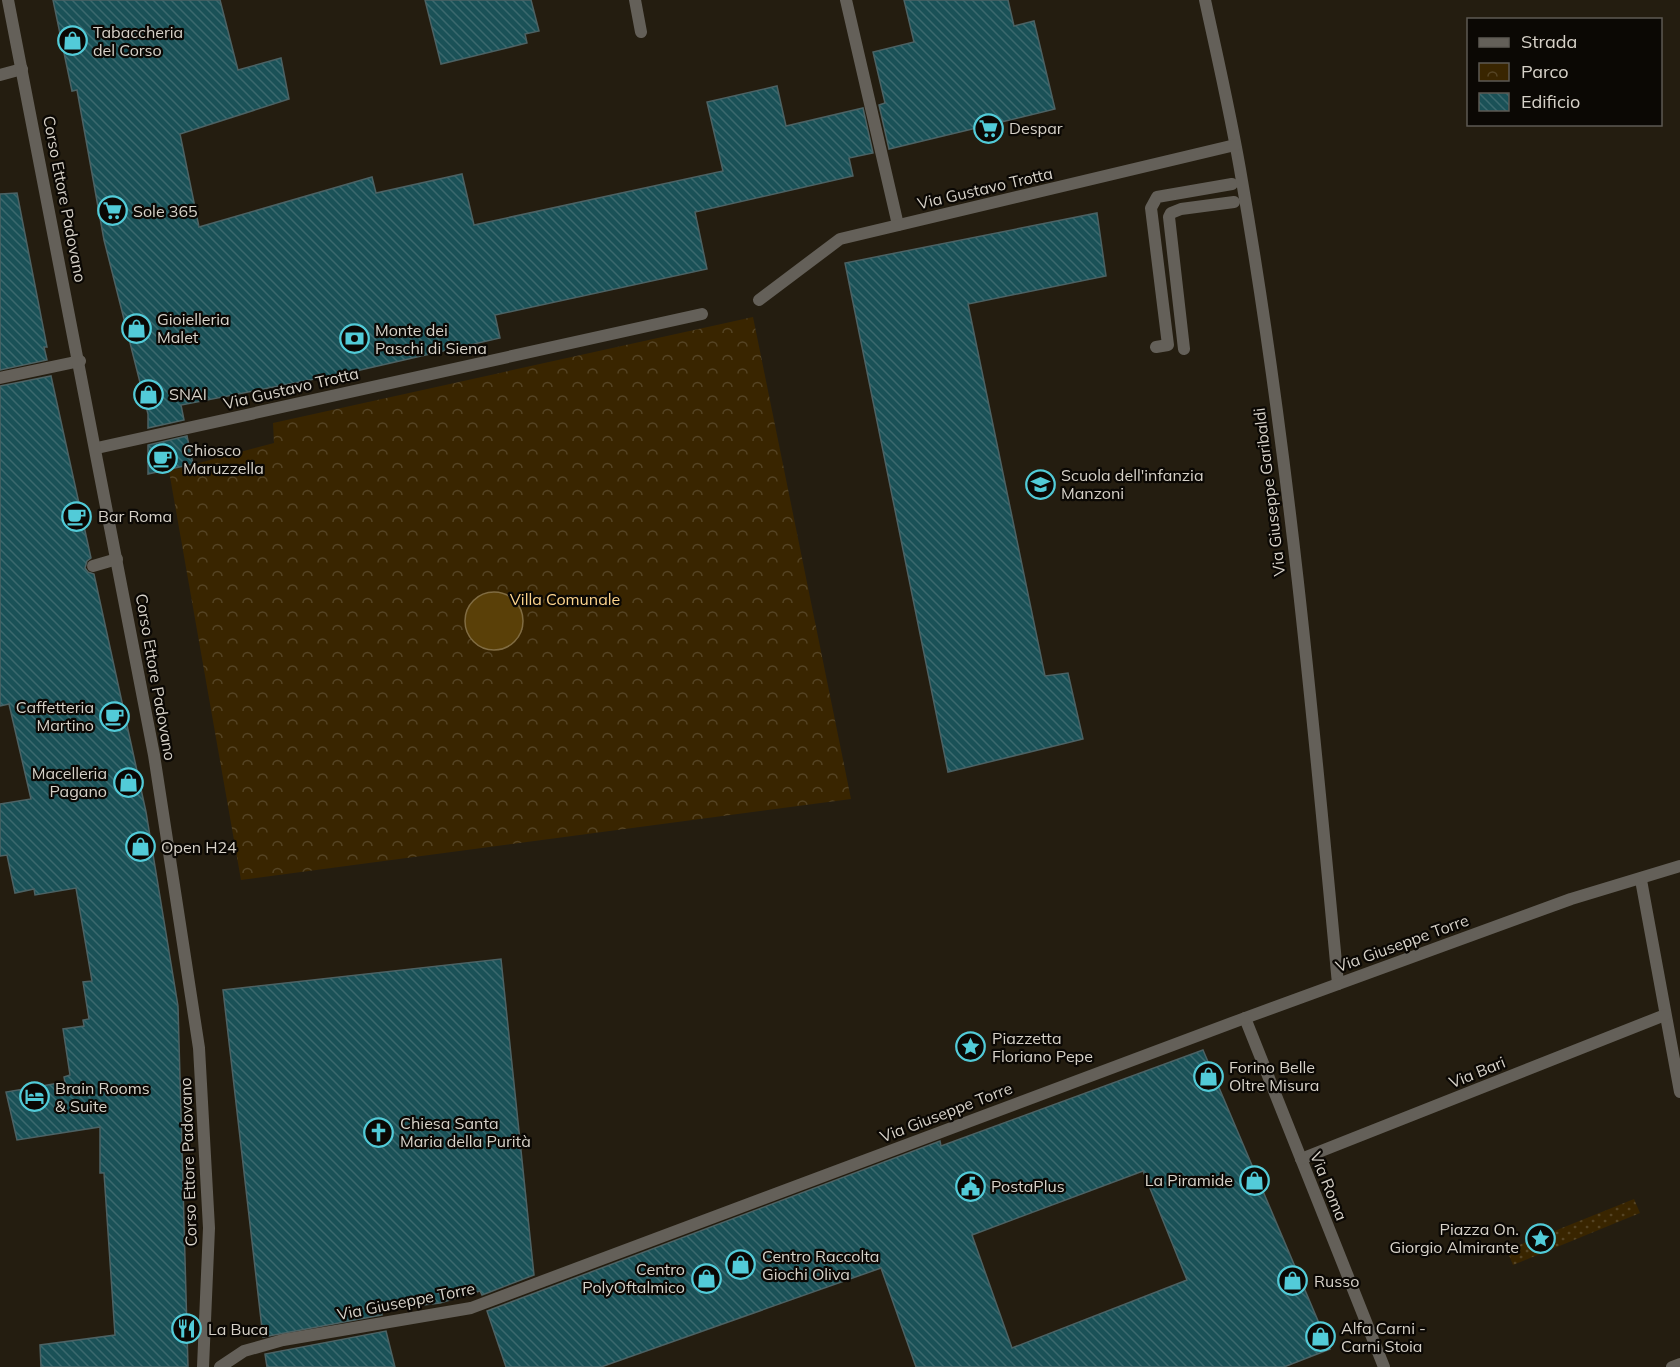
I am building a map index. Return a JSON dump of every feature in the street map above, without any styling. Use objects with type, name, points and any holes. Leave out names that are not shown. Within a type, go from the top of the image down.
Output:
[{"type":"street","name":"Corso Ettore Padovano","points":[[8,0],[80,360],[154,755],[199,1048],[209,1228],[203,1367]]},
{"type":"street","points":[[635,0],[641,32]]},
{"type":"street","points":[[846,0],[898,225]]},
{"type":"street","name":"Via Giuseppe Garibaldi","points":[[1205,0],[1236,145],[1240,202],[1277,416],[1318,764],[1338,984]]},
{"type":"street","points":[[0,75],[22,69]]},
{"type":"street","name":"Via Gustavo Trotta","points":[[759,300],[840,239],[1236,145]]},
{"type":"street","points":[[1156,347],[1168,345],[1150,208],[1152,201],[1157,197],[1238,183]]},
{"type":"street","points":[[1184,350],[1169,217],[1171,213],[1181,209],[1240,202]]},
{"type":"street","name":"Via Gustavo Trotta","points":[[97,448],[702,314]]},
{"type":"street","points":[[0,378],[80,360]]},
{"type":"street","points":[[93,566],[117,559]]},
{"type":"street","name":"Via Giuseppe Torre","points":[[220,1367],[244,1351],[283,1340],[471,1308],[1338,984],[1571,899],[1641,880],[1680,866]]},
{"type":"street","points":[[1641,880],[1680,1092]]},
{"type":"street","name":"Via Bari","points":[[1301,1159],[1665,1015]]},
{"type":"street","name":"Via Roma","points":[[1245,1018],[1384,1367]]},
{"type":"street","points":[[1672,1367],[1680,1364]]},
{"type":"green space","name":"Villa Comunale","points":[[753,317],[851,799],[241,880],[169,471],[274,443],[273,423]]},
{"type":"green space","points":[[1634,1199],[1640,1213],[1513,1265],[1507,1250]]},
{"type":"shaded area","points":[[488,592],[500,592],[515,600],[523,615],[523,627],[515,642],[500,650],[488,650],[473,642],[465,627],[465,615],[473,600]]},
{"type":"building","points":[[53,0],[220,0],[238,70],[281,58],[289,99],[180,134],[199,227],[372,177],[376,193],[462,174],[474,225],[723,171],[707,102],[777,86],[786,126],[863,108],[873,153],[849,158],[853,176],[695,212],[707,269],[495,315],[500,338],[356,371],[181,405],[184,420],[148,428],[148,414],[104,240],[77,90],[72,91]]},
{"type":"building","points":[[425,0],[531,0],[539,31],[525,34],[527,43],[441,64]]},
{"type":"building","points":[[904,0],[1008,0],[1014,26],[1034,21],[1055,109],[889,149],[879,105],[885,103],[873,52],[914,42]]},
{"type":"building","points":[[17,193],[47,347],[44,347],[47,360],[0,370],[0,194]]},
{"type":"building","points":[[1097,213],[1106,276],[968,304],[1045,676],[1068,673],[1083,739],[948,772],[845,263]]},
{"type":"building","points":[[51,376],[91,558],[87,561],[85,568],[94,574],[146,812],[178,1006],[188,1367],[41,1367],[40,1345],[115,1335],[104,1173],[100,1173],[100,1127],[17,1140],[6,1092],[65,1082],[64,1077],[70,1075],[63,1029],[84,1026],[83,1020],[89,1019],[83,982],[92,981],[76,888],[35,895],[34,889],[15,893],[7,855],[0,856],[0,804],[31,799],[9,704],[0,706],[0,386]]},
{"type":"building","name":"Chiosco Maruzzella","points":[[187,436],[193,464],[148,474],[148,445]]},
{"type":"building","name":"Chiesa Santa Maria della Purità","points":[[501,959],[534,1275],[482,1295],[480,1291],[440,1303],[381,1310],[382,1315],[263,1337],[223,990]]},
{"type":"building","points":[[1203,1050],[1330,1349],[1284,1367],[916,1367],[881,1268],[601,1367],[506,1367],[487,1311],[940,1141],[941,1146]],"holes":[[[1143,1171],[1187,1280],[1012,1348],[972,1235]]]},
{"type":"building","points":[[386,1331],[395,1367],[267,1367],[265,1354]]},
{"type":"place","name":"Tabaccheria del Corso","points":[[72,41]]},
{"type":"place","name":"Despar","points":[[988,128]]},
{"type":"place","name":"Sole 365","points":[[112,211]]},
{"type":"place","name":"Gioielleria Malet","points":[[136,328]]},
{"type":"place","name":"Monte dei Paschi di Siena","points":[[354,339]]},
{"type":"place","name":"SNAI","points":[[148,394]]},
{"type":"place","name":"Chiosco Maruzzella","points":[[162,459]]},
{"type":"place","name":"Scuola dell'infanzia Manzoni","points":[[1040,484]]},
{"type":"place","name":"Bar Roma","points":[[77,516]]},
{"type":"place","name":"Caffetteria Martino","points":[[115,716]]},
{"type":"place","name":"Macelleria Pagano","points":[[128,782]]},
{"type":"place","name":"Open H24","points":[[140,847]]},
{"type":"place","name":"Piazzetta Floriano Pepe","points":[[971,1047]]},
{"type":"place","name":"Forino Belle Oltre Misura","points":[[1208,1076]]},
{"type":"place","name":"Brain Rooms & Suite","points":[[34,1097]]},
{"type":"place","name":"Chiesa Santa Maria della Purità","points":[[379,1132]]},
{"type":"place","name":"La Piramide","points":[[1254,1180]]},
{"type":"place","name":"PostaPlus","points":[[970,1186]]},
{"type":"place","name":"Piazza On. Giorgio Almirante","points":[[1540,1238]]},
{"type":"place","name":"Centro Raccolta Giochi Oliva","points":[[741,1265]]},
{"type":"place","name":"Centro PolyOftalmico","points":[[706,1278]]},
{"type":"place","name":"Russo","points":[[1293,1281]]},
{"type":"place","name":"La Buca","points":[[187,1329]]},
{"type":"place","name":"Alfa Carni - Carni Stoia","points":[[1320,1337]]}]
